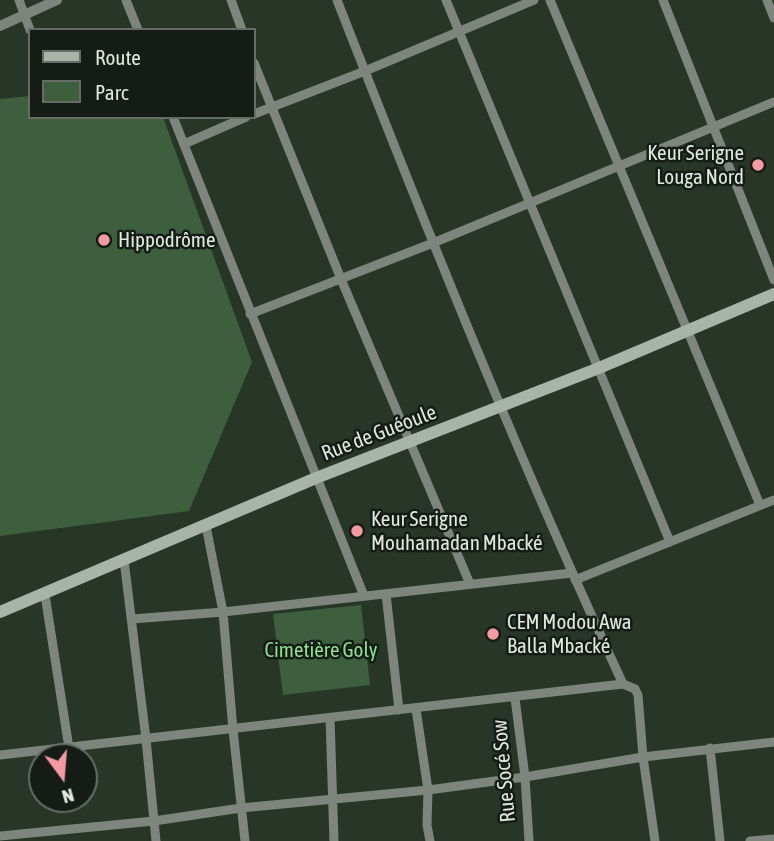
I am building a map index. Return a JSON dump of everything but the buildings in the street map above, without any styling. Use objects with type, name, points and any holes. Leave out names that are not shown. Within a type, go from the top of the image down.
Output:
[{"type":"main road","name":"Rue de Guéoule","points":[[0,612],[316,478],[599,368],[774,294]]},
{"type":"street","points":[[19,0],[29,28]]},
{"type":"street","points":[[0,26],[57,0]]},
{"type":"street","points":[[127,0],[137,28]]},
{"type":"street","points":[[231,0],[241,28]]},
{"type":"street","points":[[337,0],[499,407],[624,684]]},
{"type":"street","points":[[446,0],[670,542]]},
{"type":"street","points":[[256,113],[534,0]]},
{"type":"street","points":[[550,0],[760,505]]},
{"type":"street","points":[[663,0],[774,280]]},
{"type":"street","points":[[767,0],[774,18]]},
{"type":"street","points":[[256,68],[341,279],[470,584]]},
{"type":"street","points":[[250,314],[433,243],[774,102]]},
{"type":"street","points":[[174,119],[364,596]]},
{"type":"street","points":[[184,144],[241,119]]},
{"type":"street","points":[[132,619],[223,612],[470,584],[574,577],[774,500]]},
{"type":"street","points":[[206,526],[223,612],[245,841]]},
{"type":"street","points":[[124,560],[156,841]]},
{"type":"street","points":[[386,594],[399,710]]},
{"type":"street","points":[[45,595],[68,743]]},
{"type":"street","points":[[98,745],[624,684],[635,689],[638,695],[643,757],[655,841]]},
{"type":"street","name":"Rue Socé Sow","points":[[515,698],[528,841]]},
{"type":"street","points":[[416,709],[428,790],[429,841]]},
{"type":"street","points":[[330,718],[334,841]]},
{"type":"street","points":[[0,836],[428,790],[643,757],[774,742]]},
{"type":"street","points":[[710,748],[720,841]]},
{"type":"street","points":[[0,755],[28,752]]},
{"type":"street","points":[[750,841],[774,839]]},
{"type":"green space","name":"Hippodrôme","points":[[28,96],[28,119],[164,119],[252,362],[189,511],[0,536],[0,99]]},
{"type":"green space","name":"Cimetière Goly","points":[[361,605],[370,685],[283,695],[273,614]]},
{"type":"place","name":"Keur Serigne Louga Nord","points":[[758,165]]},
{"type":"place","name":"Hippodrôme","points":[[104,240]]},
{"type":"place","name":"Keur Serigne Mouhamadan Mbacké","points":[[357,531]]},
{"type":"place","name":"CEM Modou Awa Balla Mbacké","points":[[493,634]]}]
